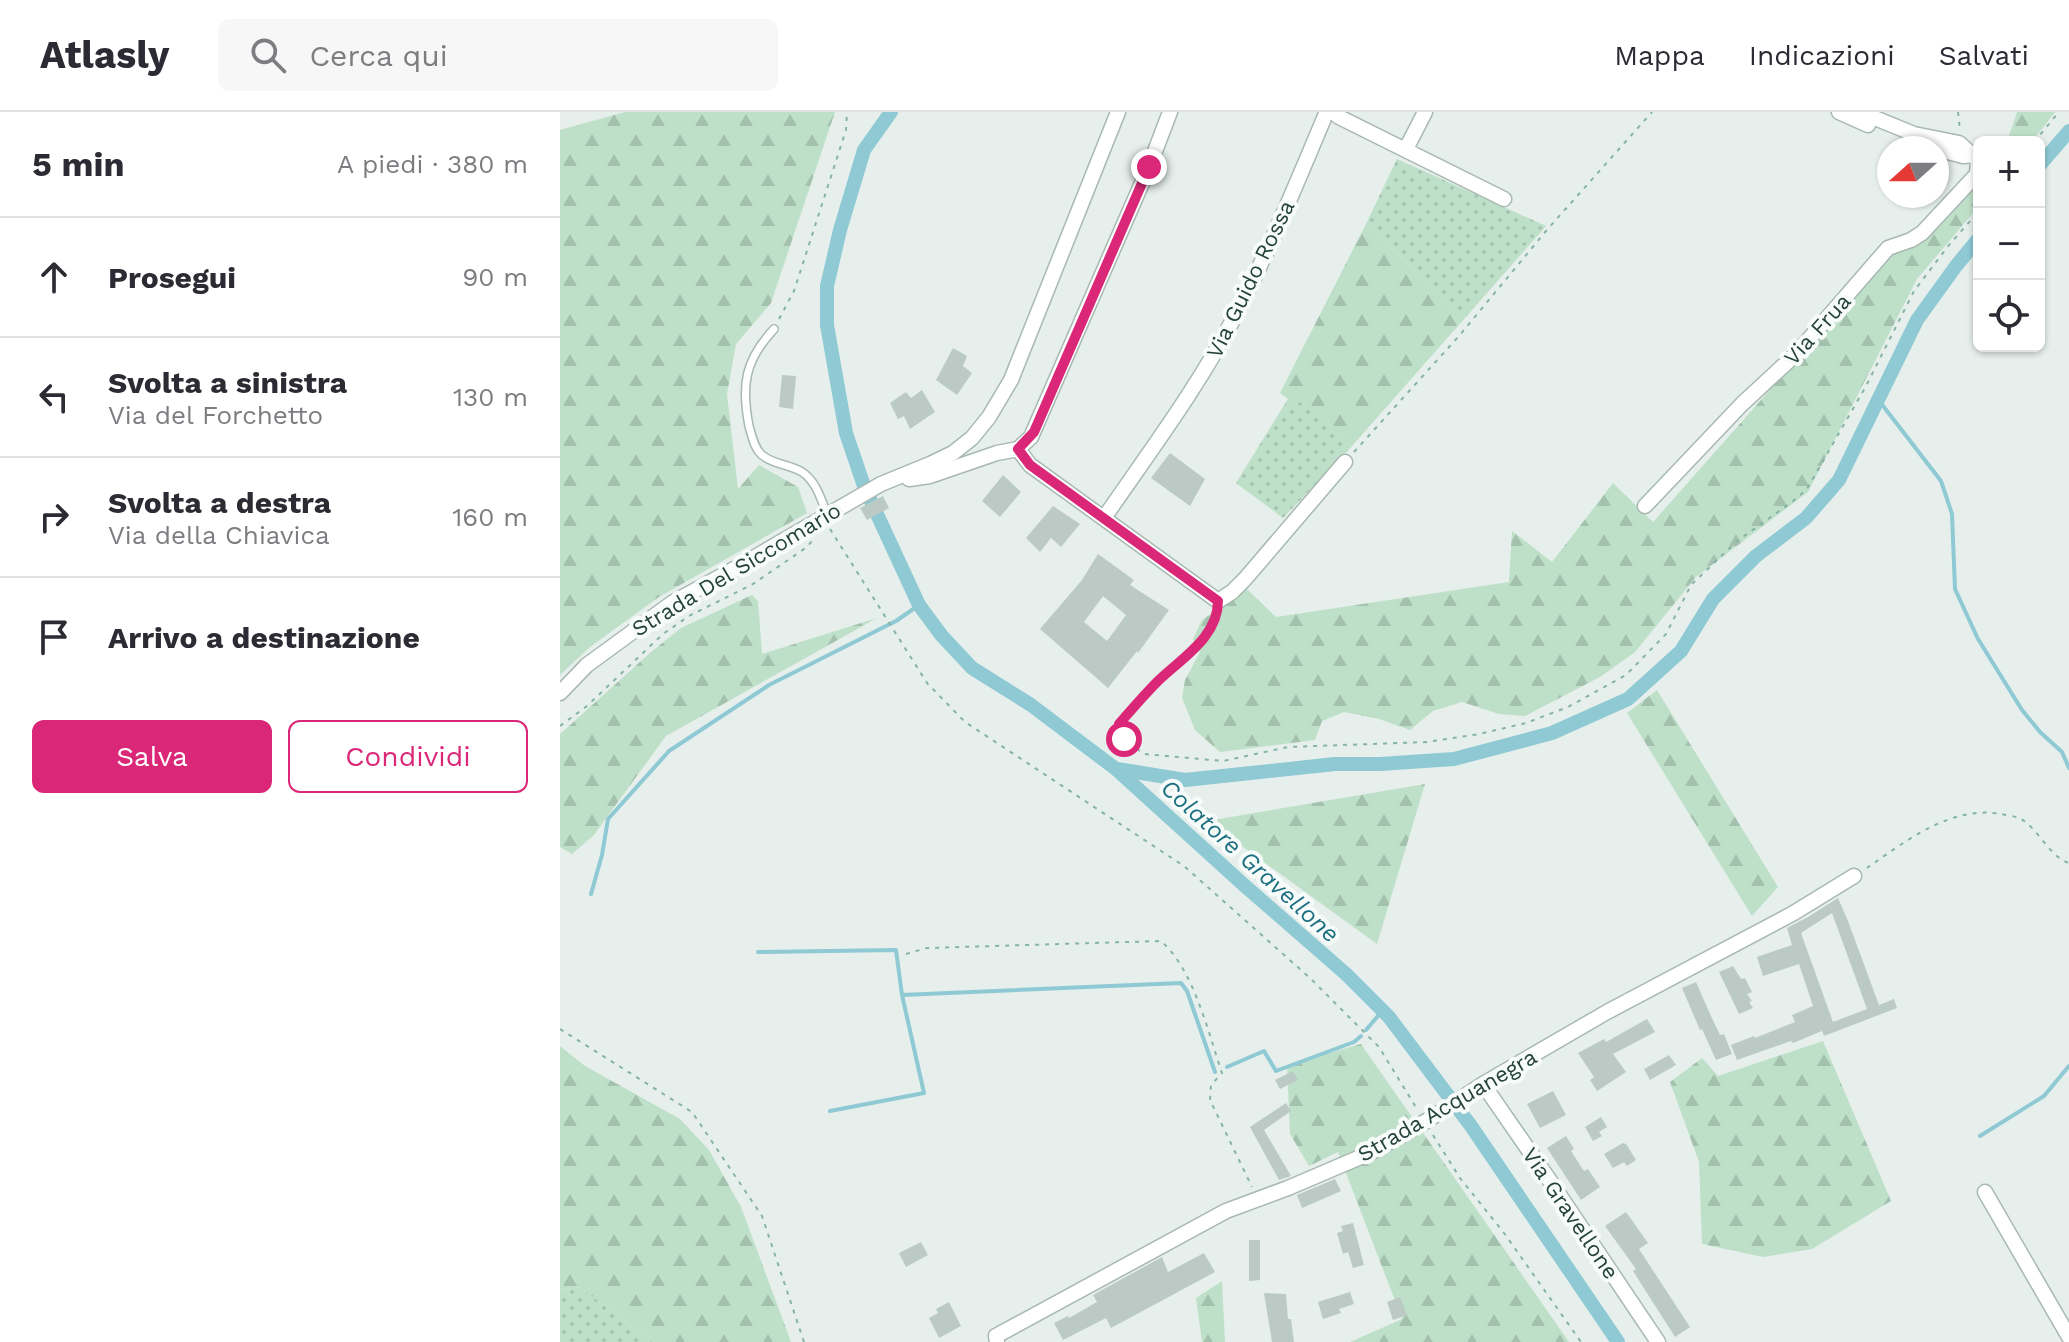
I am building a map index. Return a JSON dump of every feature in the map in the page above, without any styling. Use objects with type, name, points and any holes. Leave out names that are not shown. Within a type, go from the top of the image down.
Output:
[{"type":"street","points":[[881,484],[953,453],[972,438],[989,417],[1011,380],[1118,112]]},
{"type":"street","points":[[881,484],[930,476],[1018,449],[1034,432],[1170,112]]},
{"type":"street","points":[[1331,112],[1504,199]]},
{"type":"street","name":"Via Guido Rossa","points":[[1104,518],[1173,419],[1231,324],[1325,116],[1331,112]]},
{"type":"street","points":[[1406,149],[1425,112]]},
{"type":"street","points":[[1839,112],[1896,136]]},
{"type":"street","points":[[1860,112],[1914,134],[1959,143],[1973,154]]},
{"type":"street","points":[[1949,152],[1973,155]]},
{"type":"street","name":"Via Frua","points":[[1645,506],[1742,404],[1796,354],[1888,248],[1911,240],[1938,217],[1973,178]]},
{"type":"street","points":[[1018,449],[1030,465],[1218,601],[1245,579],[1345,462]]},
{"type":"street","name":"Strada Del Siccomario","points":[[560,693],[587,665],[672,603],[881,484]]},
{"type":"street","name":"Strada Acquanegra","points":[[997,1342],[996,1336],[1226,1211],[1370,1153],[1607,1012],[1792,914],[1854,876]]},
{"type":"street","name":"Via Gravellone","points":[[1483,1084],[1658,1342]]},
{"type":"street","points":[[1985,1192],[2069,1337]]},
{"type":"lane","points":[[774,329],[753,355],[748,370],[745,407],[752,438],[759,453],[775,463],[802,472],[818,489],[824,517]]},
{"type":"path","points":[[774,329],[794,291],[846,130],[847,112]]},
{"type":"path","points":[[1345,462],[1459,336],[1546,231],[1652,112]]},
{"type":"path","points":[[1958,112],[1959,143]]},
{"type":"path","points":[[2039,136],[2059,112]]},
{"type":"path","points":[[1218,601],[1212,626],[1198,645],[1157,682],[1119,724],[1124,739],[1144,754],[1223,761],[1288,747],[1427,742],[1526,723],[1568,707],[1626,675],[1666,634],[1691,585],[1737,541],[1807,489],[1866,386],[1914,291],[1973,218]]},
{"type":"path","points":[[824,517],[927,683],[965,722],[1184,866],[1310,978],[1379,1047],[1460,1178],[1504,1233],[1581,1342]]},
{"type":"path","points":[[560,726],[587,706],[663,634],[689,616],[753,584],[807,547],[824,517]]},
{"type":"path","points":[[1854,876],[1911,838],[1957,815],[1991,813],[2019,818],[2062,860],[2069,863]]},
{"type":"path","points":[[906,954],[927,948],[1161,941],[1174,952],[1190,983],[1222,1073],[1211,1085],[1210,1100],[1259,1198]]},
{"type":"path","points":[[560,1029],[692,1112],[762,1216],[804,1342]]},
{"type":"green space","points":[[625,112],[835,112],[771,303],[736,344],[727,394],[738,489],[759,465],[798,487],[807,513],[659,597],[590,647],[560,675],[560,130]]},
{"type":"green space","points":[[2017,112],[2055,112],[2037,136],[2009,136]]},
{"type":"green space","points":[[1397,159],[1546,226],[1465,318],[1366,224]]},
{"type":"green space","points":[[1973,188],[1973,213],[1917,279],[1808,492],[1696,577],[1635,652],[1600,677],[1525,716],[1499,714],[1462,702],[1433,711],[1410,730],[1379,719],[1344,712],[1322,721],[1315,740],[1220,752],[1195,730],[1182,698],[1185,680],[1200,652],[1193,639],[1202,620],[1247,589],[1276,617],[1509,582],[1512,531],[1552,562],[1613,483],[1653,522],[1892,252],[1913,243],[1933,229],[1950,215]]},
{"type":"green space","points":[[1366,224],[1465,318],[1352,446],[1308,405],[1280,393]]},
{"type":"green space","points":[[1288,399],[1308,404],[1352,446],[1283,518],[1236,483]]},
{"type":"green space","points":[[752,595],[758,601],[762,654],[877,618],[666,736],[593,836],[572,854],[560,847],[560,734],[681,628]]},
{"type":"green space","points":[[1657,690],[1778,887],[1752,916],[1627,713]]},
{"type":"green space","points":[[1425,784],[1377,944],[1207,821]]},
{"type":"green space","points":[[1823,1041],[1891,1201],[1812,1249],[1763,1257],[1702,1244],[1699,1162],[1670,1082],[1702,1058],[1718,1076]]},
{"type":"green space","points":[[1361,1044],[1569,1342],[1350,1342],[1402,1319],[1338,1152],[1309,1166],[1290,1134],[1287,1065]]},
{"type":"green space","points":[[560,1046],[585,1066],[680,1119],[709,1150],[741,1207],[791,1342],[653,1342],[580,1287],[560,1290]]},
{"type":"green space","points":[[1222,1281],[1225,1342],[1202,1342],[1196,1298]]},
{"type":"green space","points":[[580,1287],[653,1342],[560,1342],[560,1290]]},
{"type":"building","points":[[953,348],[967,356],[963,366],[972,373],[957,395],[936,380]]},
{"type":"building","points":[[782,375],[796,376],[793,409],[779,407]]},
{"type":"building","points":[[922,390],[935,412],[910,429],[904,416],[898,419],[890,403],[906,392],[911,398]]},
{"type":"building","points":[[1170,453],[1205,479],[1190,506],[1151,478]]},
{"type":"building","points":[[1003,475],[1021,492],[1000,517],[982,501]]},
{"type":"building","points":[[883,496],[889,508],[867,520],[860,508]]},
{"type":"building","points":[[1053,506],[1080,524],[1061,547],[1051,538],[1040,552],[1026,538]]},
{"type":"building","points":[[1098,554],[1134,580],[1130,585],[1169,610],[1108,688],[1040,629],[1082,580]],"holes":[[[1103,596],[1126,615],[1107,641],[1084,622]]]},
{"type":"building","points":[[1838,898],[1879,1005],[1894,999],[1897,1008],[1824,1036],[1822,1031],[1737,1060],[1731,1045],[1795,1022],[1792,1015],[1813,1006],[1799,964],[1763,976],[1757,957],[1792,945],[1787,928]],"holes":[[[1832,913],[1867,1009],[1833,1022],[1801,933]]]},
{"type":"building","points":[[1733,966],[1741,979],[1745,978],[1752,992],[1747,994],[1753,1008],[1739,1014],[1719,972]]},
{"type":"building","points":[[1696,982],[1732,1054],[1716,1060],[1682,988]]},
{"type":"building","points":[[1647,1019],[1655,1032],[1613,1054],[1626,1072],[1597,1091],[1590,1080],[1594,1077],[1578,1053],[1604,1039],[1606,1042]]},
{"type":"building","points":[[1669,1055],[1676,1065],[1650,1080],[1644,1069]]},
{"type":"building","points":[[1293,1071],[1298,1080],[1280,1089],[1275,1080]]},
{"type":"building","points":[[1553,1091],[1566,1115],[1540,1128],[1527,1104]]},
{"type":"building","points":[[1286,1103],[1291,1111],[1264,1130],[1291,1176],[1279,1180],[1250,1127]]},
{"type":"building","points":[[1601,1117],[1607,1127],[1599,1132],[1602,1136],[1593,1141],[1585,1127]]},
{"type":"building","points":[[1566,1136],[1574,1149],[1571,1151],[1584,1171],[1588,1169],[1600,1187],[1581,1200],[1547,1148]]},
{"type":"building","points":[[1623,1143],[1636,1160],[1627,1166],[1624,1162],[1613,1168],[1604,1154]]},
{"type":"building","points":[[1335,1179],[1341,1191],[1302,1208],[1297,1195]]},
{"type":"building","points":[[1626,1212],[1648,1243],[1639,1249],[1690,1327],[1675,1337],[1633,1271],[1636,1269],[1605,1226]]},
{"type":"building","points":[[1353,1223],[1364,1265],[1353,1268],[1348,1252],[1343,1254],[1337,1233],[1343,1231],[1341,1226]]},
{"type":"building","points":[[1249,1240],[1260,1240],[1260,1280],[1249,1281]]},
{"type":"building","points":[[921,1242],[928,1255],[906,1267],[899,1253]]},
{"type":"building","points":[[1204,1253],[1215,1272],[1111,1328],[1106,1318],[1063,1340],[1054,1323],[1097,1302],[1093,1295],[1162,1257],[1168,1272]]},
{"type":"building","points":[[1350,1292],[1354,1304],[1339,1309],[1341,1313],[1323,1319],[1318,1302]]},
{"type":"building","points":[[1264,1293],[1286,1294],[1294,1342],[1272,1342]]},
{"type":"building","points":[[1400,1297],[1407,1315],[1393,1320],[1387,1302]]},
{"type":"building","points":[[949,1302],[961,1326],[939,1338],[929,1318],[938,1313],[936,1309]]},
{"type":"waterway","name":"Colatore Gravellone","points":[[891,112],[864,150],[827,286],[827,325],[846,433],[864,486],[919,605],[972,668],[1031,705],[1116,769],[1346,974],[1389,1017],[1471,1126],[1618,1342]]},
{"type":"waterway","points":[[2045,159],[2069,131]]},
{"type":"waterway","points":[[1117,769],[1185,780],[1335,764],[1454,759],[1552,733],[1628,699],[1681,651],[1713,599],[1756,556],[1806,518],[1839,480],[1917,320],[1973,245]]},
{"type":"waterway","points":[[1877,398],[1941,481],[1952,514],[1955,589],[1978,639],[2022,710],[2062,752],[2069,768]]},
{"type":"waterway","points":[[591,894],[608,819],[669,751],[769,685],[896,621],[919,605]]},
{"type":"waterway","points":[[758,952],[896,950],[902,995],[924,1093],[830,1111]]},
{"type":"waterway","points":[[902,995],[1181,983],[1187,991],[1215,1072]]},
{"type":"waterway","points":[[1366,1030],[1383,1010]]},
{"type":"waterway","points":[[1227,1067],[1264,1051],[1276,1071],[1354,1042],[1361,1036]]},
{"type":"waterway","points":[[1980,1136],[2044,1096],[2069,1066]]},
{"type":"route","points":[[1124,739],[1119,724],[1157,682],[1198,645],[1212,626],[1218,601],[1030,465],[1018,449],[1034,432],[1149,167]]}]
